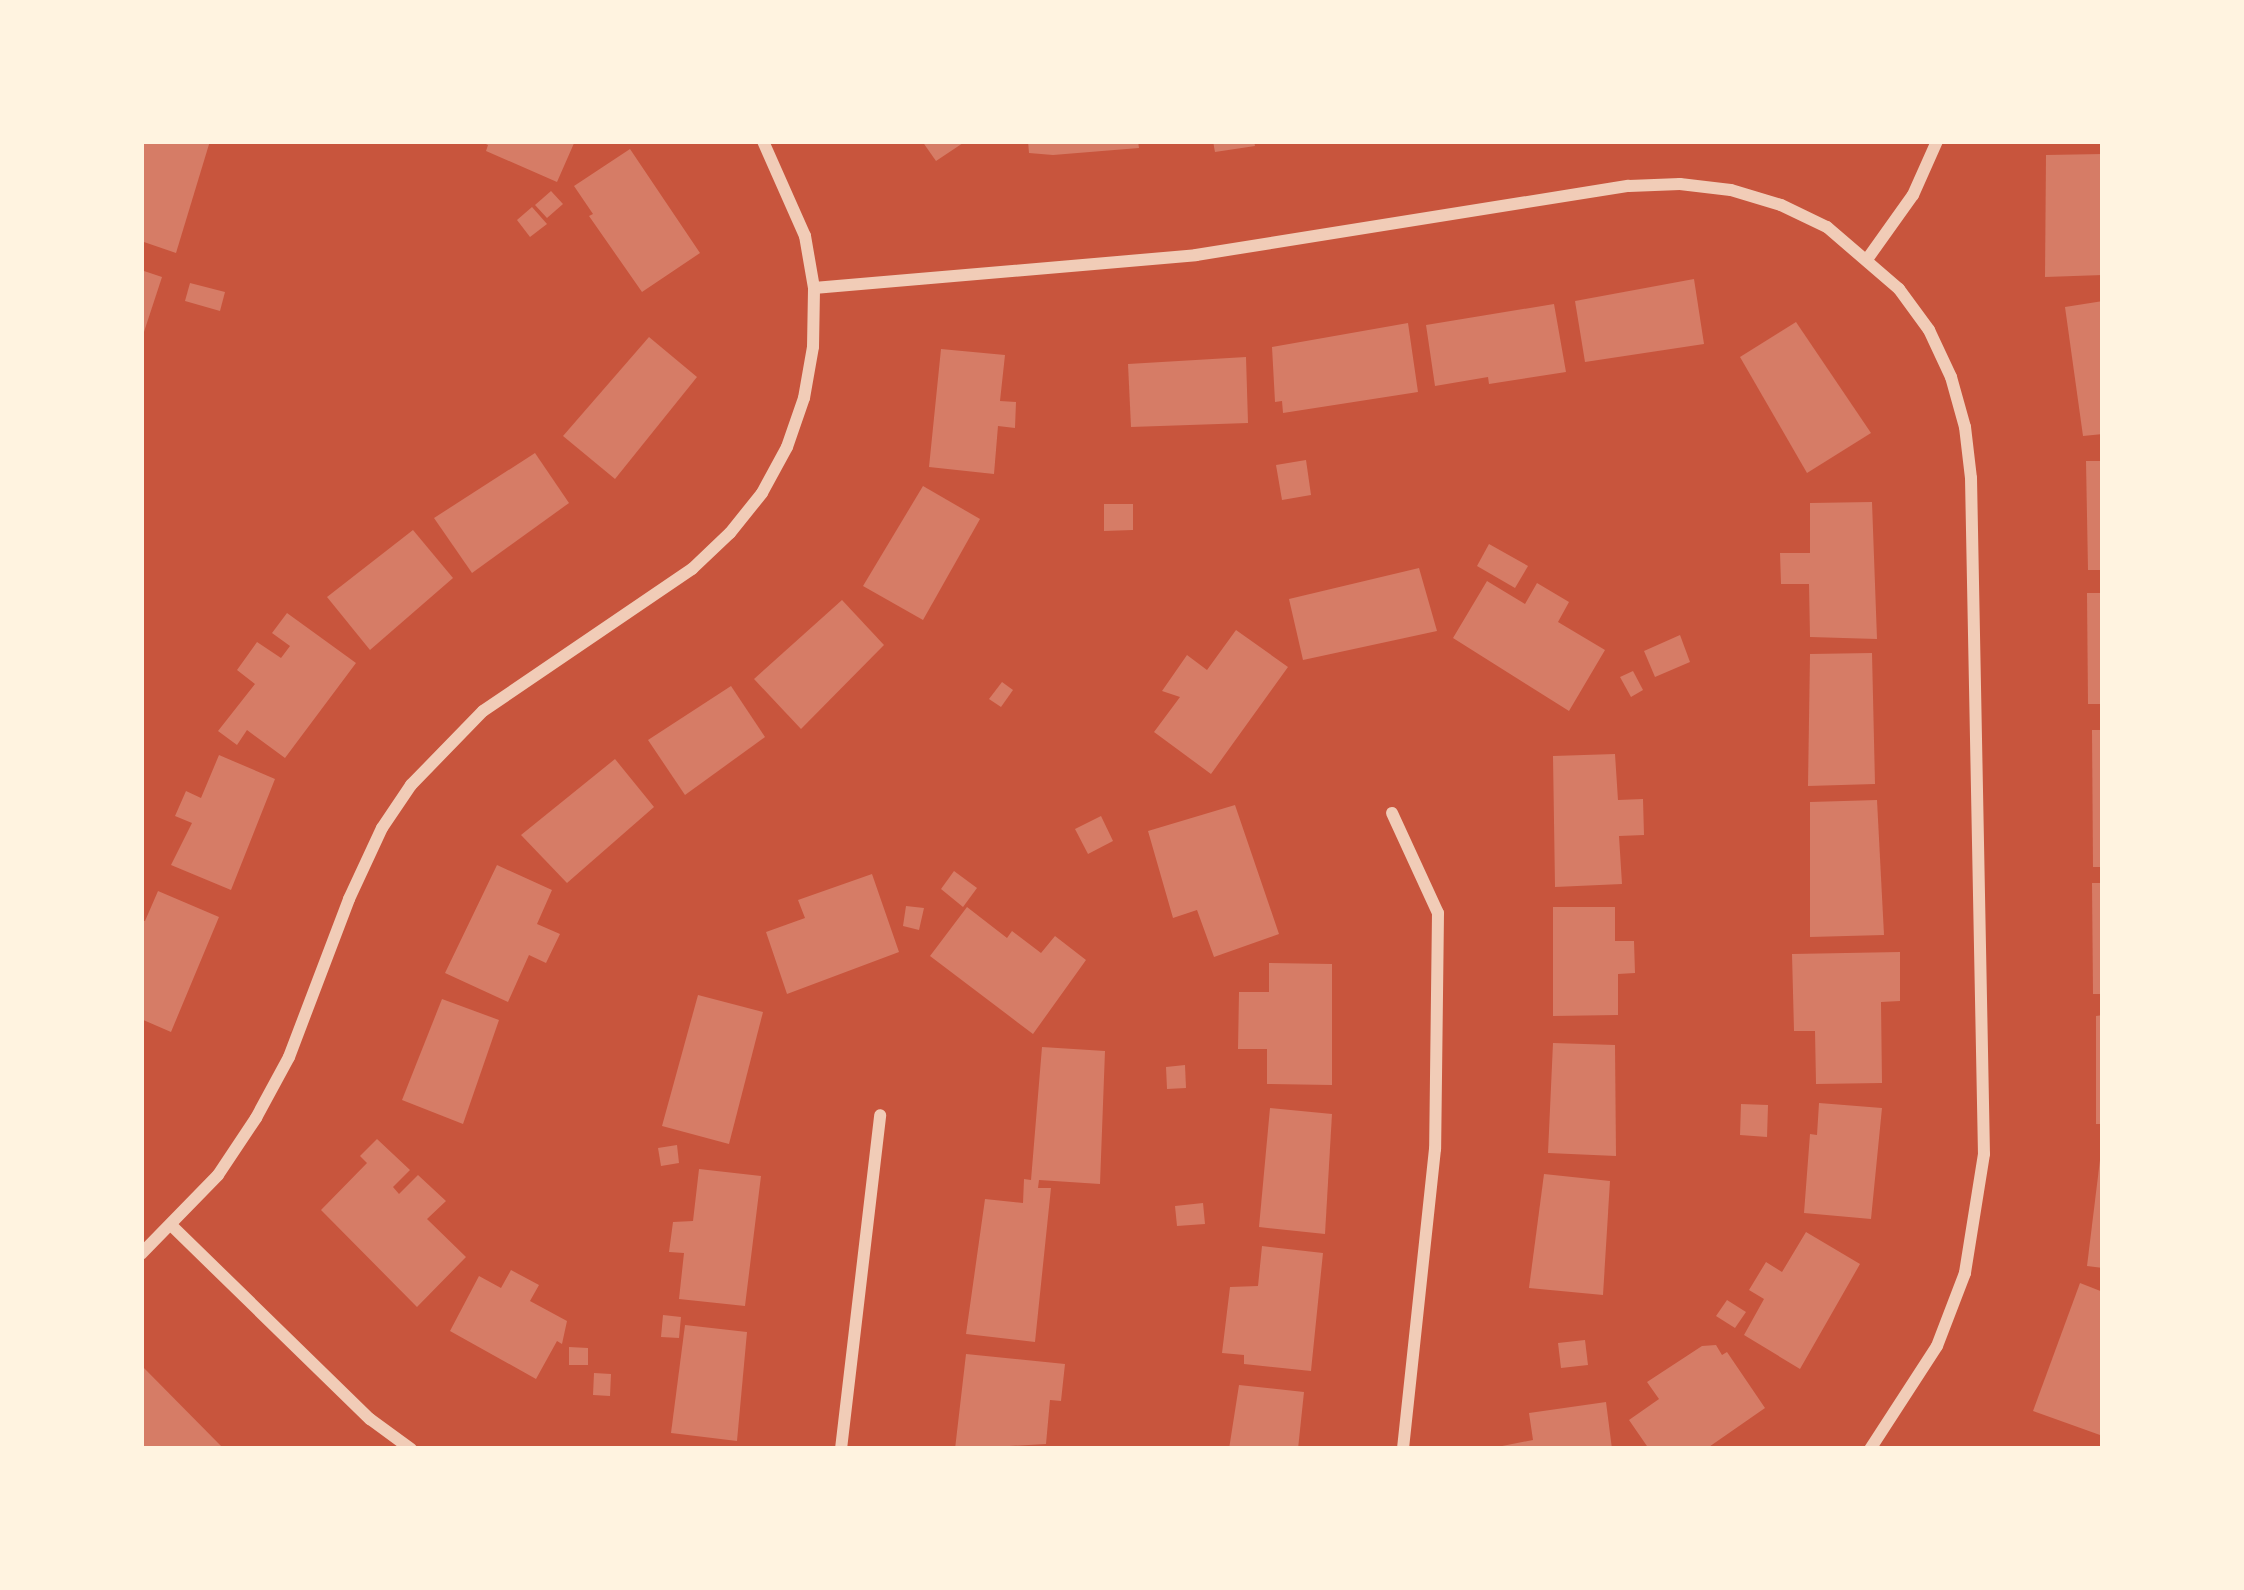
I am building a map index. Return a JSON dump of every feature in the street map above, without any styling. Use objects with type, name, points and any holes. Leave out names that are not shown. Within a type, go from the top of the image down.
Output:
[{"type":"street","points":[[141,1254],[218,1174],[256,1118],[289,1057],[349,898],[382,828],[411,785],[483,711],[692,569],[762,493],[787,447],[804,398],[813,347],[814,288],[805,236],[763,141]]},
{"type":"street","points":[[1868,258],[1913,195],[1937,141]]},
{"type":"street","points":[[814,288],[1196,255],[1629,186],[1681,184],[1731,190],[1781,205],[1828,227],[1868,258],[1929,330],[1951,377],[1966,427],[1984,1154],[1965,1273],[1937,1346],[1870,1449]]},
{"type":"street","points":[[1392,813],[1438,914],[1435,1148],[1403,1449]]},
{"type":"street","points":[[841,1449],[880,1115]]},
{"type":"street","points":[[172,1226],[370,1419],[410,1449]]},
{"type":"building","points":[[141,141],[210,141],[176,253],[141,241]]},
{"type":"building","points":[[479,141],[575,141],[557,182],[486,151],[488,145]]},
{"type":"building","points":[[922,141],[966,141],[936,161]]},
{"type":"building","points":[[1028,141],[1138,141],[1139,148],[1053,155],[1029,153]]},
{"type":"building","points":[[1213,141],[1254,141],[1255,146],[1215,152]]},
{"type":"building","points":[[630,149],[700,253],[642,292],[574,186]]},
{"type":"building","points":[[2103,154],[2103,275],[2045,277],[2046,155]]},
{"type":"building","points":[[551,191],[563,204],[547,218],[535,205]]},
{"type":"building","points":[[532,207],[547,224],[530,237],[517,220]]},
{"type":"building","points":[[141,270],[162,277],[142,338],[141,338]]},
{"type":"building","points":[[1694,279],[1704,344],[1585,362],[1575,301]]},
{"type":"building","points":[[190,283],[225,292],[220,311],[185,301]]},
{"type":"building","points":[[2103,301],[2103,434],[2083,436],[2065,307]]},
{"type":"building","points":[[1554,304],[1566,372],[1489,384],[1488,377],[1435,386],[1426,325]]},
{"type":"building","points":[[1796,322],[1871,433],[1807,473],[1740,357]]},
{"type":"building","points":[[1408,323],[1418,392],[1283,413],[1282,401],[1275,402],[1272,347]]},
{"type":"building","points":[[649,337],[697,377],[615,479],[563,436]]},
{"type":"building","points":[[941,349],[1005,355],[1000,401],[1016,402],[1015,428],[998,426],[994,474],[929,467]]},
{"type":"building","points":[[1246,357],[1248,423],[1131,427],[1128,364]]},
{"type":"building","points":[[535,453],[569,503],[472,573],[434,518]]},
{"type":"building","points":[[1306,460],[1311,495],[1282,500],[1276,465]]},
{"type":"building","points":[[2086,461],[2103,461],[2103,570],[2088,570]]},
{"type":"building","points":[[923,486],[980,519],[923,620],[863,586]]},
{"type":"building","points":[[1872,502],[1877,639],[1810,637],[1809,584],[1781,584],[1780,553],[1810,553],[1810,503]]},
{"type":"building","points":[[1104,504],[1133,504],[1133,530],[1104,531]]},
{"type":"building","points":[[413,530],[453,578],[370,650],[327,597]]},
{"type":"building","points":[[1489,544],[1528,566],[1515,588],[1477,566]]},
{"type":"building","points":[[1419,568],[1437,631],[1303,660],[1289,599]]},
{"type":"building","points":[[1487,581],[1525,604],[1537,583],[1569,602],[1558,622],[1605,650],[1569,711],[1453,638]]},
{"type":"building","points":[[2087,593],[2103,593],[2103,704],[2088,704]]},
{"type":"building","points":[[842,600],[884,645],[801,729],[754,679]]},
{"type":"building","points":[[287,613],[356,663],[285,758],[247,730],[237,745],[218,731],[255,684],[237,670],[257,642],[281,658],[290,646],[272,633]]},
{"type":"building","points":[[1236,630],[1288,667],[1211,774],[1154,732],[1180,697],[1162,691],[1187,655],[1207,670]]},
{"type":"building","points":[[1680,635],[1690,662],[1655,677],[1644,651]]},
{"type":"building","points":[[1872,653],[1875,784],[1808,786],[1810,654]]},
{"type":"building","points":[[1633,671],[1643,690],[1631,697],[1620,677]]},
{"type":"building","points":[[1002,682],[1013,690],[1001,707],[989,699]]},
{"type":"building","points":[[731,686],[765,737],[685,795],[648,740]]},
{"type":"building","points":[[2092,730],[2103,730],[2103,867],[2093,867]]},
{"type":"building","points":[[1615,754],[1618,800],[1643,799],[1644,835],[1619,836],[1622,884],[1555,887],[1553,756]]},
{"type":"building","points":[[219,755],[275,779],[231,890],[171,865],[192,823],[175,816],[186,791],[201,798]]},
{"type":"building","points":[[615,759],[654,807],[567,883],[521,835]]},
{"type":"building","points":[[1877,800],[1884,935],[1810,937],[1810,802]]},
{"type":"building","points":[[1235,805],[1279,934],[1214,957],[1197,910],[1173,918],[1148,831]]},
{"type":"building","points":[[1101,816],[1113,841],[1088,854],[1075,829]]},
{"type":"building","points":[[497,865],[552,890],[537,924],[560,934],[546,963],[529,955],[508,1002],[445,973]]},
{"type":"building","points":[[954,871],[977,888],[963,907],[941,889]]},
{"type":"building","points":[[872,874],[899,952],[787,994],[766,932],[805,918],[798,900]]},
{"type":"building","points":[[2092,883],[2103,883],[2103,994],[2093,994]]},
{"type":"building","points":[[158,891],[219,917],[171,1032],[141,1019],[141,920],[145,921]]},
{"type":"building","points":[[906,906],[924,908],[919,930],[903,926]]},
{"type":"building","points":[[967,907],[1007,938],[1012,931],[1041,953],[1055,936],[1086,960],[1033,1034],[930,956]]},
{"type":"building","points":[[1553,907],[1615,907],[1615,941],[1634,941],[1635,973],[1618,974],[1618,1015],[1553,1016]]},
{"type":"building","points":[[1900,952],[1900,1001],[1881,1002],[1882,1083],[1816,1084],[1815,1031],[1794,1031],[1792,954]]},
{"type":"building","points":[[1269,963],[1332,964],[1332,1085],[1267,1084],[1267,1049],[1238,1049],[1239,992],[1269,992]]},
{"type":"building","points":[[698,995],[763,1012],[729,1144],[662,1126]]},
{"type":"building","points":[[442,999],[499,1020],[463,1124],[402,1100]]},
{"type":"building","points":[[2103,1015],[2103,1124],[2096,1124],[2096,1016]]},
{"type":"building","points":[[1553,1043],[1615,1045],[1616,1156],[1548,1153]]},
{"type":"building","points":[[1042,1047],[1105,1051],[1100,1184],[1039,1180],[1038,1188],[1051,1188],[1035,1342],[966,1334],[985,1199],[1023,1203],[1024,1179],[1031,1180]]},
{"type":"building","points":[[1185,1065],[1186,1088],[1167,1089],[1166,1067]]},
{"type":"building","points":[[1819,1103],[1882,1108],[1871,1219],[1804,1213],[1810,1134],[1817,1135]]},
{"type":"building","points":[[1741,1104],[1768,1105],[1767,1137],[1740,1135]]},
{"type":"building","points":[[1270,1108],[1332,1114],[1325,1234],[1259,1227]]},
{"type":"building","points":[[377,1139],[410,1170],[393,1187],[399,1194],[418,1175],[446,1201],[427,1219],[466,1257],[417,1307],[321,1210],[367,1163],[360,1156]]},
{"type":"building","points":[[677,1145],[679,1163],[661,1166],[658,1148]]},
{"type":"building","points":[[2103,1160],[2103,1268],[2087,1266]]},
{"type":"building","points":[[699,1169],[761,1176],[745,1306],[679,1299],[684,1253],[669,1252],[673,1222],[693,1221]]},
{"type":"building","points":[[1544,1174],[1610,1181],[1603,1295],[1529,1288]]},
{"type":"building","points":[[1203,1203],[1205,1224],[1177,1226],[1175,1206]]},
{"type":"building","points":[[1806,1232],[1860,1264],[1800,1369],[1744,1335],[1764,1299],[1749,1290],[1766,1262],[1782,1272]]},
{"type":"building","points":[[1262,1246],[1323,1253],[1311,1371],[1244,1364],[1244,1355],[1222,1353],[1230,1287],[1258,1286]]},
{"type":"building","points":[[511,1270],[539,1285],[530,1301],[567,1321],[562,1344],[557,1341],[536,1379],[450,1331],[479,1276],[501,1288]]},
{"type":"building","points":[[2080,1283],[2103,1292],[2100,1435],[2033,1411]]},
{"type":"building","points":[[1727,1300],[1746,1312],[1735,1328],[1716,1316]]},
{"type":"building","points":[[663,1315],[681,1317],[679,1338],[661,1337]]},
{"type":"building","points":[[685,1325],[747,1332],[737,1441],[671,1433]]},
{"type":"building","points":[[1585,1340],[1588,1365],[1561,1368],[1558,1343]]},
{"type":"building","points":[[1716,1345],[1722,1355],[1727,1352],[1765,1408],[1706,1449],[1649,1449],[1629,1420],[1659,1399],[1647,1382],[1702,1346]]},
{"type":"building","points":[[569,1347],[588,1348],[588,1365],[569,1365]]},
{"type":"building","points":[[966,1354],[1065,1364],[1061,1401],[1050,1400],[1046,1444],[955,1449]]},
{"type":"building","points":[[141,1365],[224,1449],[141,1449]]},
{"type":"building","points":[[594,1373],[611,1374],[610,1396],[593,1395]]},
{"type":"building","points":[[1239,1385],[1304,1392],[1298,1449],[1229,1449]]},
{"type":"building","points":[[1606,1402],[1612,1449],[1487,1449],[1533,1440],[1529,1413]]}]
